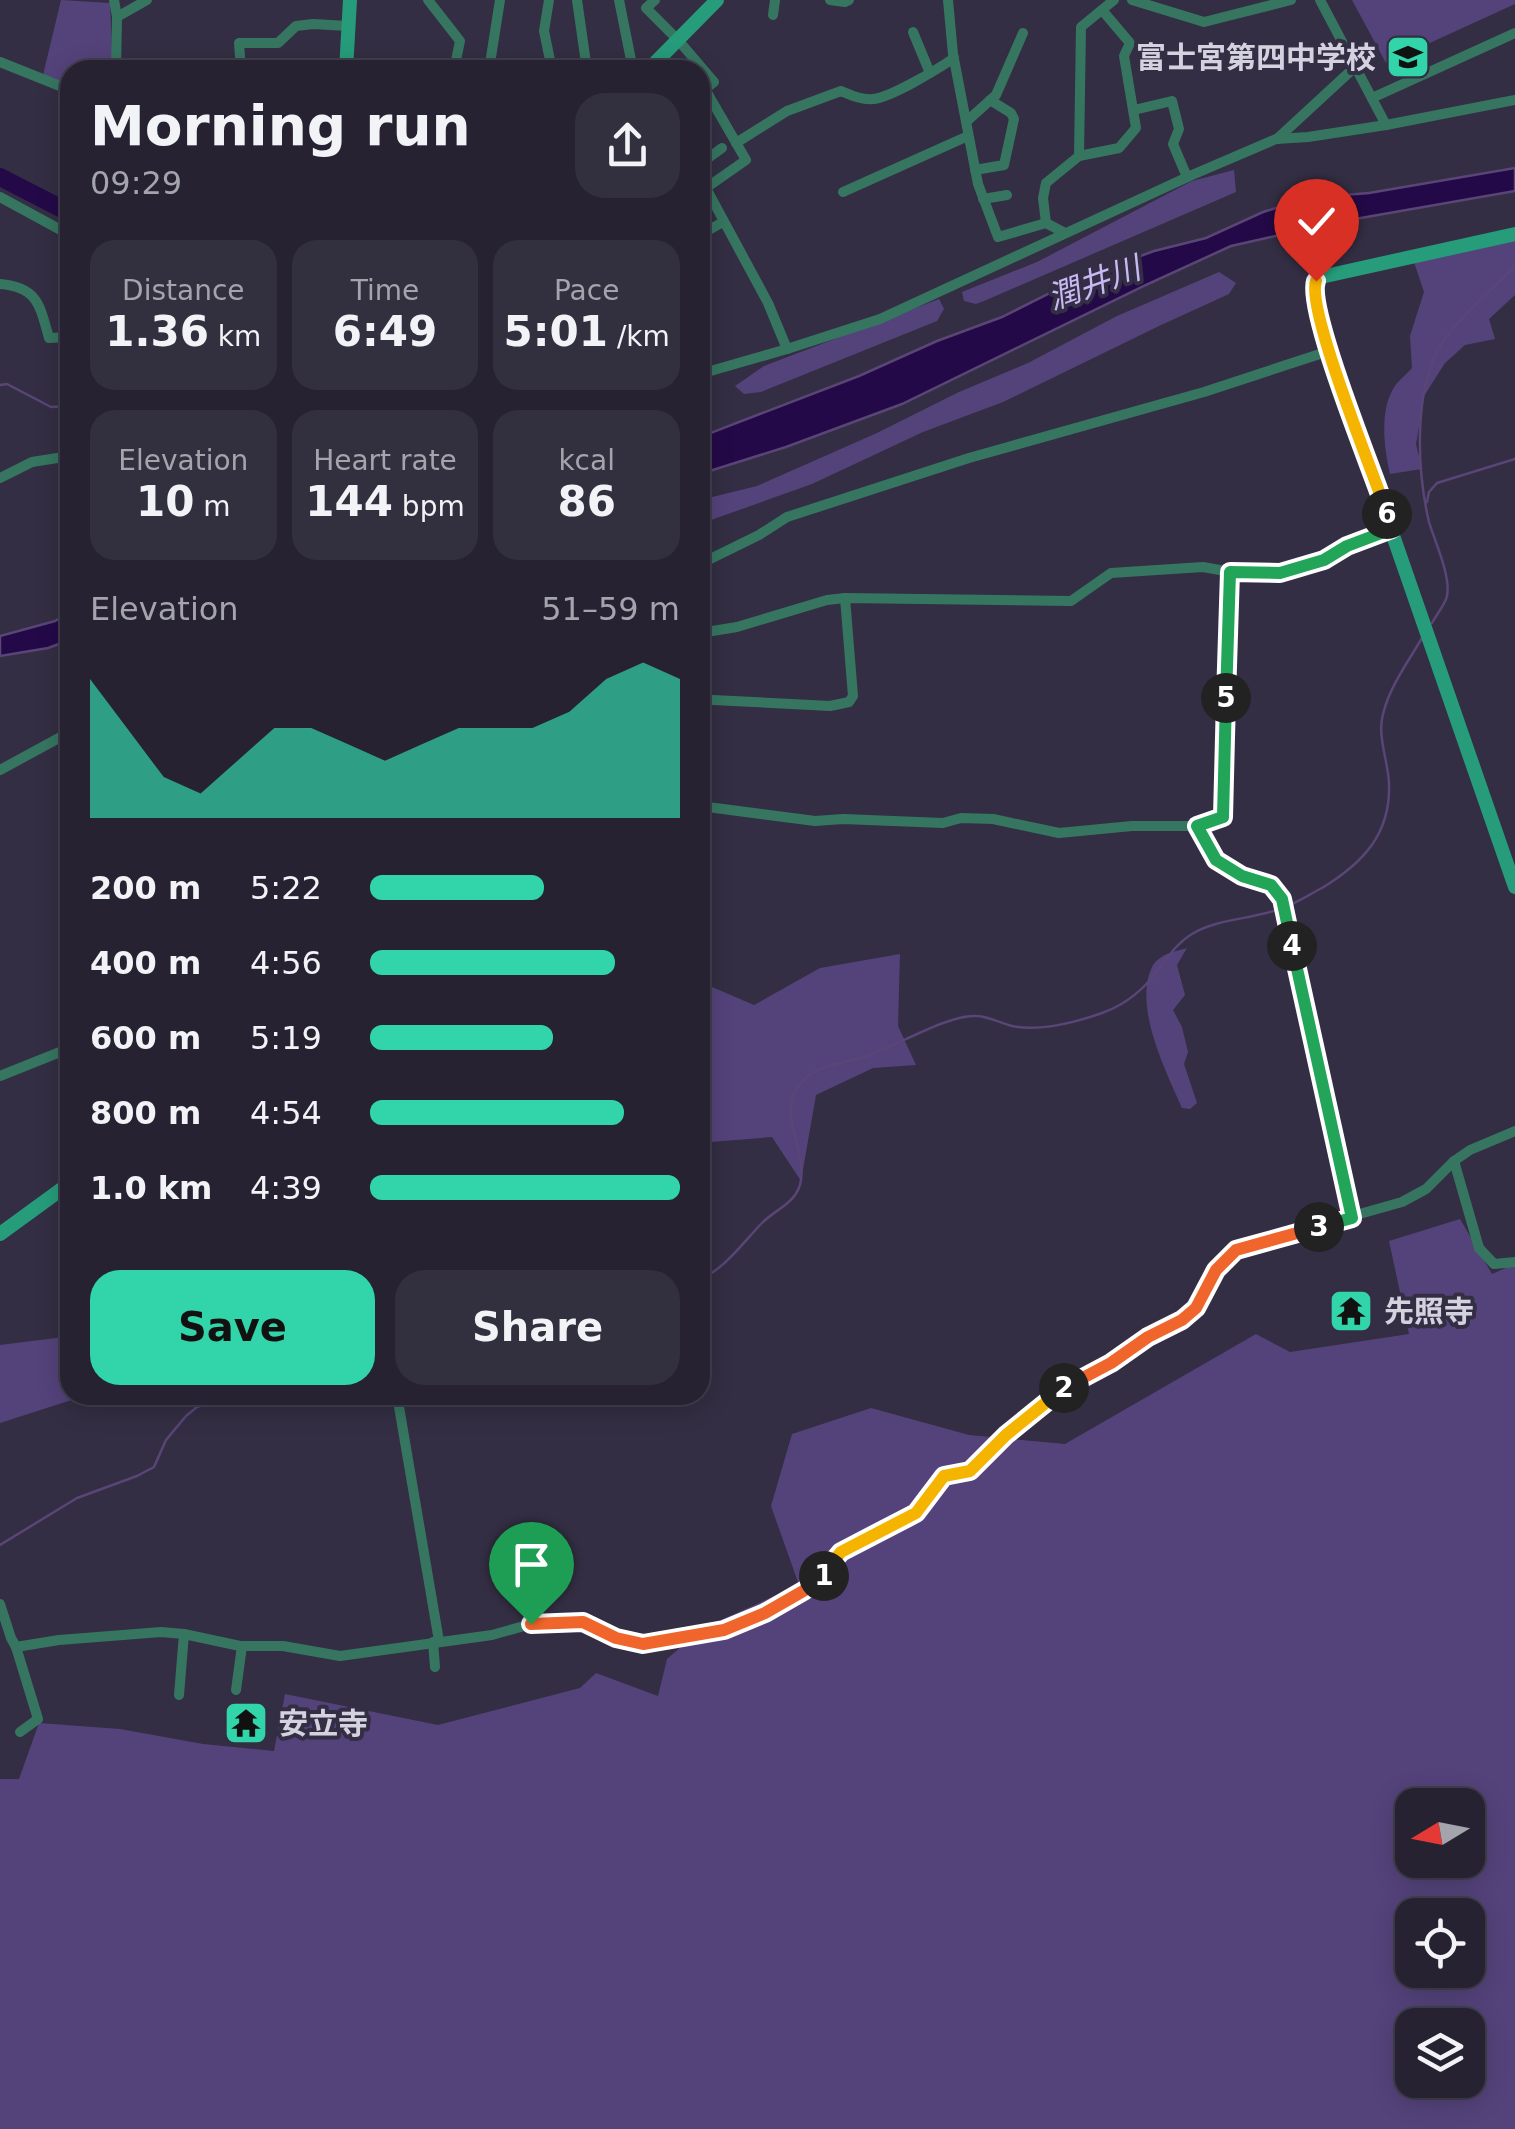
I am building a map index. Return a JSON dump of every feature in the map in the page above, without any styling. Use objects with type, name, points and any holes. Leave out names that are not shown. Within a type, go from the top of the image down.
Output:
[{"type":"street","points":[[114,0],[116,60]]},
{"type":"street","points":[[117,17],[147,0]]},
{"type":"street","points":[[346,60],[350,0]]},
{"type":"street","points":[[428,0],[460,41],[456,60]]},
{"type":"street","points":[[490,60],[500,0]]},
{"type":"street","points":[[549,0],[544,31],[551,60]]},
{"type":"street","points":[[577,0],[585,60]]},
{"type":"street","points":[[620,0],[631,60]]},
{"type":"street","points":[[655,0],[646,8],[695,60]]},
{"type":"street","points":[[658,60],[717,0]]},
{"type":"street","points":[[773,15],[775,0]]},
{"type":"street","points":[[830,0],[849,0]]},
{"type":"street","points":[[948,0],[954,58],[975,170],[998,237],[1046,224],[1065,233]]},
{"type":"street","points":[[1079,156],[1081,27],[1114,0]]},
{"type":"street","points":[[1132,0],[1204,22],[1291,0]]},
{"type":"street","points":[[1175,0],[1178,14]]},
{"type":"street","points":[[1320,0],[1386,125]]},
{"type":"street","points":[[1046,224],[1046,183],[1079,156],[1118,148],[1136,128],[1124,56],[1130,43],[1102,10]]},
{"type":"street","points":[[240,60],[239,43],[278,44],[296,26],[348,26]]},
{"type":"street","points":[[913,32],[930,73]]},
{"type":"street","points":[[1372,98],[1515,33]]},
{"type":"street","points":[[967,121],[996,95],[1024,34]]},
{"type":"street","points":[[736,143],[787,111],[841,91],[877,100],[954,58]]},
{"type":"street","points":[[0,63],[60,86]]},
{"type":"street","points":[[1276,140],[1355,67]]},
{"type":"street","points":[[710,99],[746,160],[710,183]]},
{"type":"street","points":[[975,170],[1004,165],[1014,119],[1012,113],[990,100]]},
{"type":"street","points":[[710,371],[880,319],[1276,140],[1386,125],[1515,100]]},
{"type":"street","points":[[1134,110],[1172,101],[1179,129],[1173,144],[1187,178]]},
{"type":"street","points":[[843,192],[968,136]]},
{"type":"street","points":[[710,157],[722,148]]},
{"type":"street","points":[[983,199],[1007,194]]},
{"type":"street","points":[[0,197],[60,229]]},
{"type":"street","points":[[710,200],[768,303],[787,349]]},
{"type":"street","points":[[710,229],[723,222]]},
{"type":"street","points":[[1515,234],[1321,277],[1313,288],[1329,351],[1515,887]]},
{"type":"street","points":[[0,284],[21,288],[37,300],[50,338],[60,338]]},
{"type":"street","points":[[710,559],[787,517],[968,458],[1204,392],[1329,351]]},
{"type":"street","points":[[1,476],[32,462],[60,458]]},
{"type":"street","points":[[710,631],[826,600],[1071,601],[1110,573],[1202,567],[1280,573],[1324,560],[1347,546],[1392,529]]},
{"type":"street","points":[[710,807],[815,821],[943,823],[961,818],[993,819],[1059,833],[1132,826],[1197,826],[1223,817],[1230,572]]},
{"type":"street","points":[[713,700],[830,706],[848,702],[853,696],[846,598]]},
{"type":"street","points":[[0,770],[60,737]]},
{"type":"street","points":[[1197,826],[1216,860],[1242,876],[1271,885],[1282,899],[1352,1218]]},
{"type":"street","points":[[0,1076],[60,1052]]},
{"type":"street","points":[[16,1646],[161,1632],[242,1646],[283,1646],[340,1656],[492,1636],[531,1624],[583,1622],[616,1638],[643,1644],[724,1630],[765,1613],[824,1577],[841,1552],[916,1513],[944,1476],[970,1471],[1059,1391],[1182,1320],[1196,1308],[1216,1270],[1236,1250],[1402,1202],[1426,1188],[1454,1160],[1515,1131]]},
{"type":"street","points":[[1454,1160],[1480,1248],[1494,1264],[1515,1262]]},
{"type":"street","points":[[0,1234],[60,1190]]},
{"type":"street","points":[[398,1405],[436,1642],[435,1667]]},
{"type":"street","points":[[0,1604],[38,1719],[20,1732]]},
{"type":"street","points":[[179,1696],[184,1634]]},
{"type":"street","points":[[236,1690],[242,1646]]},
{"type":"shaded area","points":[[61,0],[110,3],[113,60],[60,60],[60,82],[43,75]]},
{"type":"shaded area","points":[[1352,0],[1515,0],[1515,4],[1386,63]]},
{"type":"shaded area","points":[[1234,170],[1236,192],[984,301],[964,301],[962,292],[1037,262],[1192,181]]},
{"type":"shaded area","points":[[1515,239],[1515,295],[1489,319],[1495,339],[1465,345],[1445,363],[1424,396],[1416,444],[1422,469],[1390,474],[1385,441],[1387,406],[1395,386],[1412,368],[1410,336],[1424,292],[1414,262]]},
{"type":"shaded area","points":[[1219,272],[1236,283],[1229,294],[1003,402],[923,432],[812,484],[710,520],[710,498],[757,486],[877,433],[1028,363],[1117,316]]},
{"type":"shaded area","points":[[939,299],[944,309],[937,321],[761,392],[744,394],[735,386],[764,366]]},
{"type":"shaded area","points":[[1187,948],[1177,965],[1185,995],[1173,1010],[1182,1027],[1188,1052],[1184,1064],[1197,1103],[1190,1109],[1182,1108],[1160,1057],[1146,999],[1156,961]]},
{"type":"shaded area","points":[[900,954],[898,1026],[916,1065],[873,1068],[816,1095],[801,1181],[772,1137],[711,1142],[710,986],[754,1005],[820,968]]},
{"type":"shaded area","points":[[1460,1219],[1492,1274],[1515,1264],[1515,2129],[0,2129],[0,1779],[19,1779],[39,1723],[120,1729],[203,1744],[274,1751],[285,1694],[438,1725],[580,1688],[596,1673],[658,1696],[667,1659],[703,1628],[799,1585],[771,1506],[792,1434],[871,1408],[969,1435],[1065,1444],[1256,1334],[1290,1352],[1409,1334],[1389,1241]]},
{"type":"shaded area","points":[[60,1338],[60,1404],[0,1423],[0,1345]]},
{"type":"water","name":"潤井川","points":[[1515,168],[1515,191],[1338,222],[1231,246],[902,404],[710,471],[710,433],[859,376],[1002,317],[1076,280],[1154,251],[1206,238],[1263,212],[1308,198],[1369,193]]},
{"type":"water","points":[[60,618],[60,644],[0,656],[0,636]]},
{"type":"waterway","points":[[0,177],[60,208]]},
{"type":"waterway","points":[[1432,623],[1448,588],[1429,522],[1422,479],[1420,430],[1426,382],[1442,343],[1515,265]]},
{"type":"waterway","points":[[0,385],[7,384],[51,407],[60,407]]},
{"type":"waterway","points":[[1427,502],[1437,483],[1515,459]]},
{"type":"waterway","points":[[1287,906],[1350,868],[1379,832],[1389,783],[1381,722],[1395,684],[1422,638]]},
{"type":"waterway","points":[[710,1274],[799,1188],[801,1165],[792,1124],[792,1098],[811,1074],[874,1054],[964,1017],[980,1016],[1034,1028],[1102,1013],[1140,990],[1192,934],[1212,925],[1280,909]]},
{"type":"waterway","points":[[0,1545],[77,1498],[154,1467],[166,1440],[186,1416],[204,1405]]},
{"type":"place","name":"富士宮第四中学校","points":[[1408,57]]},
{"type":"place","name":"先照寺","points":[[1351,1311]]},
{"type":"place","name":"安立寺","points":[[246,1723]]},
{"type":"route","points":[[531,1624],[583,1622],[616,1638],[643,1644],[724,1630],[765,1613],[824,1577],[841,1552],[916,1513],[944,1476],[970,1471],[1059,1391],[1182,1320],[1196,1308],[1216,1270],[1236,1250],[1352,1218],[1282,899],[1271,885],[1242,876],[1216,860],[1197,826],[1223,817],[1230,572],[1280,573],[1324,560],[1347,546],[1392,529],[1329,351],[1314,299],[1316,281]]}]
